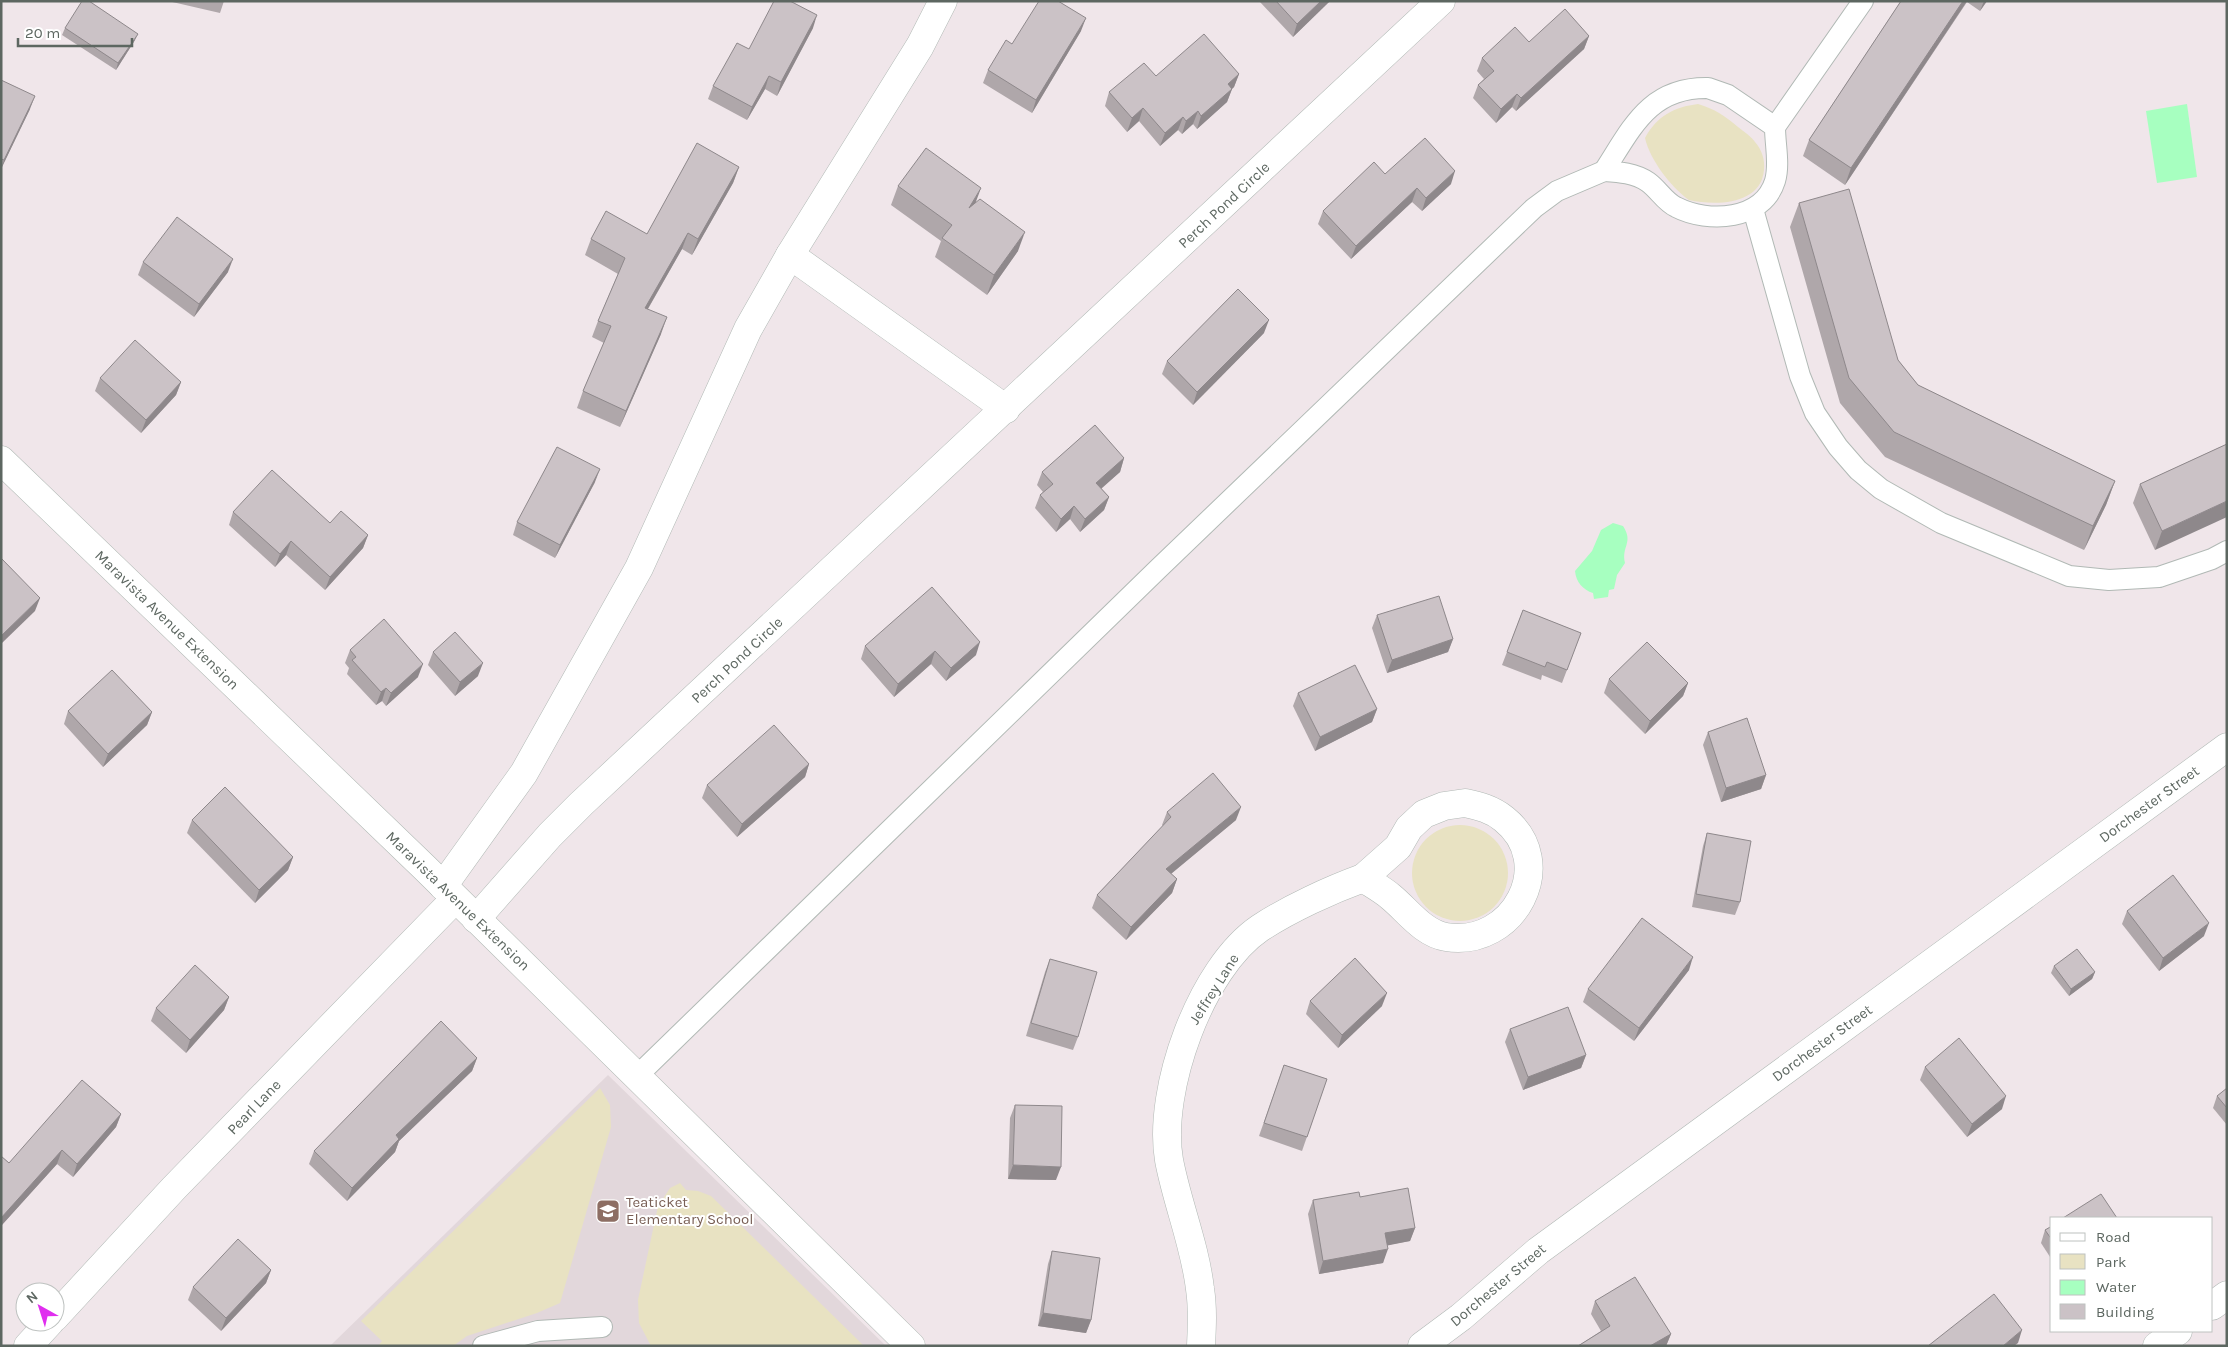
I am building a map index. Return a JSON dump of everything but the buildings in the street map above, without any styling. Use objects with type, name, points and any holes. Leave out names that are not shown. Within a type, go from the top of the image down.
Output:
[{"type":"street","points":[[449,892],[524,773],[639,568],[748,329],[790,255],[920,46],[943,1]]},
{"type":"street","name":"Perch Pond Circle","points":[[476,919],[550,835],[581,804],[1441,1]]},
{"type":"street","points":[[790,255],[1006,409]]},
{"type":"street","name":"Maravista Avenue Extension","points":[[1,460],[449,892],[911,1346]]},
{"type":"street","name":"Dorchester Street","points":[[1422,1346],[1461,1316],[1538,1251],[2227,747]]},
{"type":"street","name":"Jeffrey Lane","points":[[1201,1346],[1200,1288],[1169,1158],[1167,1130],[1171,1089],[1188,1030],[1227,962],[1260,928],[1339,886],[1362,878],[1398,847],[1409,828],[1424,814],[1444,806],[1465,803],[1486,808],[1504,819],[1518,835],[1526,854],[1528,876],[1522,898],[1509,918],[1490,931],[1468,938],[1445,936],[1424,927],[1389,895],[1362,878]]},
{"type":"street","name":"Pearl Lane","points":[[65,1306],[449,892]]},
{"type":"street","points":[[2213,1305],[2227,1295]]},
{"type":"street","points":[[28,1346],[41,1332]]},
{"type":"street","points":[[2157,1346],[2177,1332]]},
{"type":"lane","points":[[637,1076],[1158,568],[1534,208],[1557,191],[1604,171],[1626,172],[1647,182],[1674,206],[1686,212],[1707,216],[1729,216],[1753,209],[1769,195],[1775,180],[1777,162],[1776,127],[1863,1]]},
{"type":"lane","points":[[1604,171],[1634,124],[1647,109],[1665,96],[1682,89],[1708,88],[1728,95],[1776,127]]},
{"type":"lane","points":[[1753,209],[1800,376],[1815,413],[1838,447],[1858,470],[1881,489],[1941,522],[2069,576],[2109,580],[2159,577],[2212,559],[2227,551]]},
{"type":"lane","points":[[484,1346],[538,1331],[602,1327]]},
{"type":"shaded area","name":"Teaticket Elementary School","points":[[608,1075],[886,1346],[330,1346]]},
{"type":"green space","points":[[1698,104],[1729,119],[1760,148],[1764,166],[1761,182],[1755,190],[1746,196],[1736,200],[1712,203],[1689,200],[1668,180],[1651,155],[1645,138],[1655,124],[1674,110]]},
{"type":"green space","points":[[1460,825],[1478,829],[1494,839],[1504,855],[1508,873],[1504,891],[1494,907],[1478,917],[1460,921],[1442,917],[1426,907],[1416,891],[1412,873],[1416,855],[1426,839],[1442,829]]},
{"type":"green space","points":[[600,1088],[610,1105],[611,1127],[560,1303],[537,1313],[467,1336],[453,1346],[378,1346],[382,1341],[361,1321]]},
{"type":"green space","points":[[680,1183],[686,1190],[698,1191],[711,1196],[864,1346],[651,1346],[639,1323],[638,1300],[658,1206],[670,1188]]},
{"type":"water","points":[[2187,104],[2197,177],[2157,183],[2146,111]]},
{"type":"water","points":[[1613,523],[1623,526],[1626,532],[1625,563],[1617,575],[1614,589],[1609,590],[1608,597],[1594,599],[1593,593],[1583,588],[1578,582],[1575,571],[1592,551],[1601,530]]},
{"type":"place","name":"Teaticket Elementary School","points":[[608,1211]]}]
